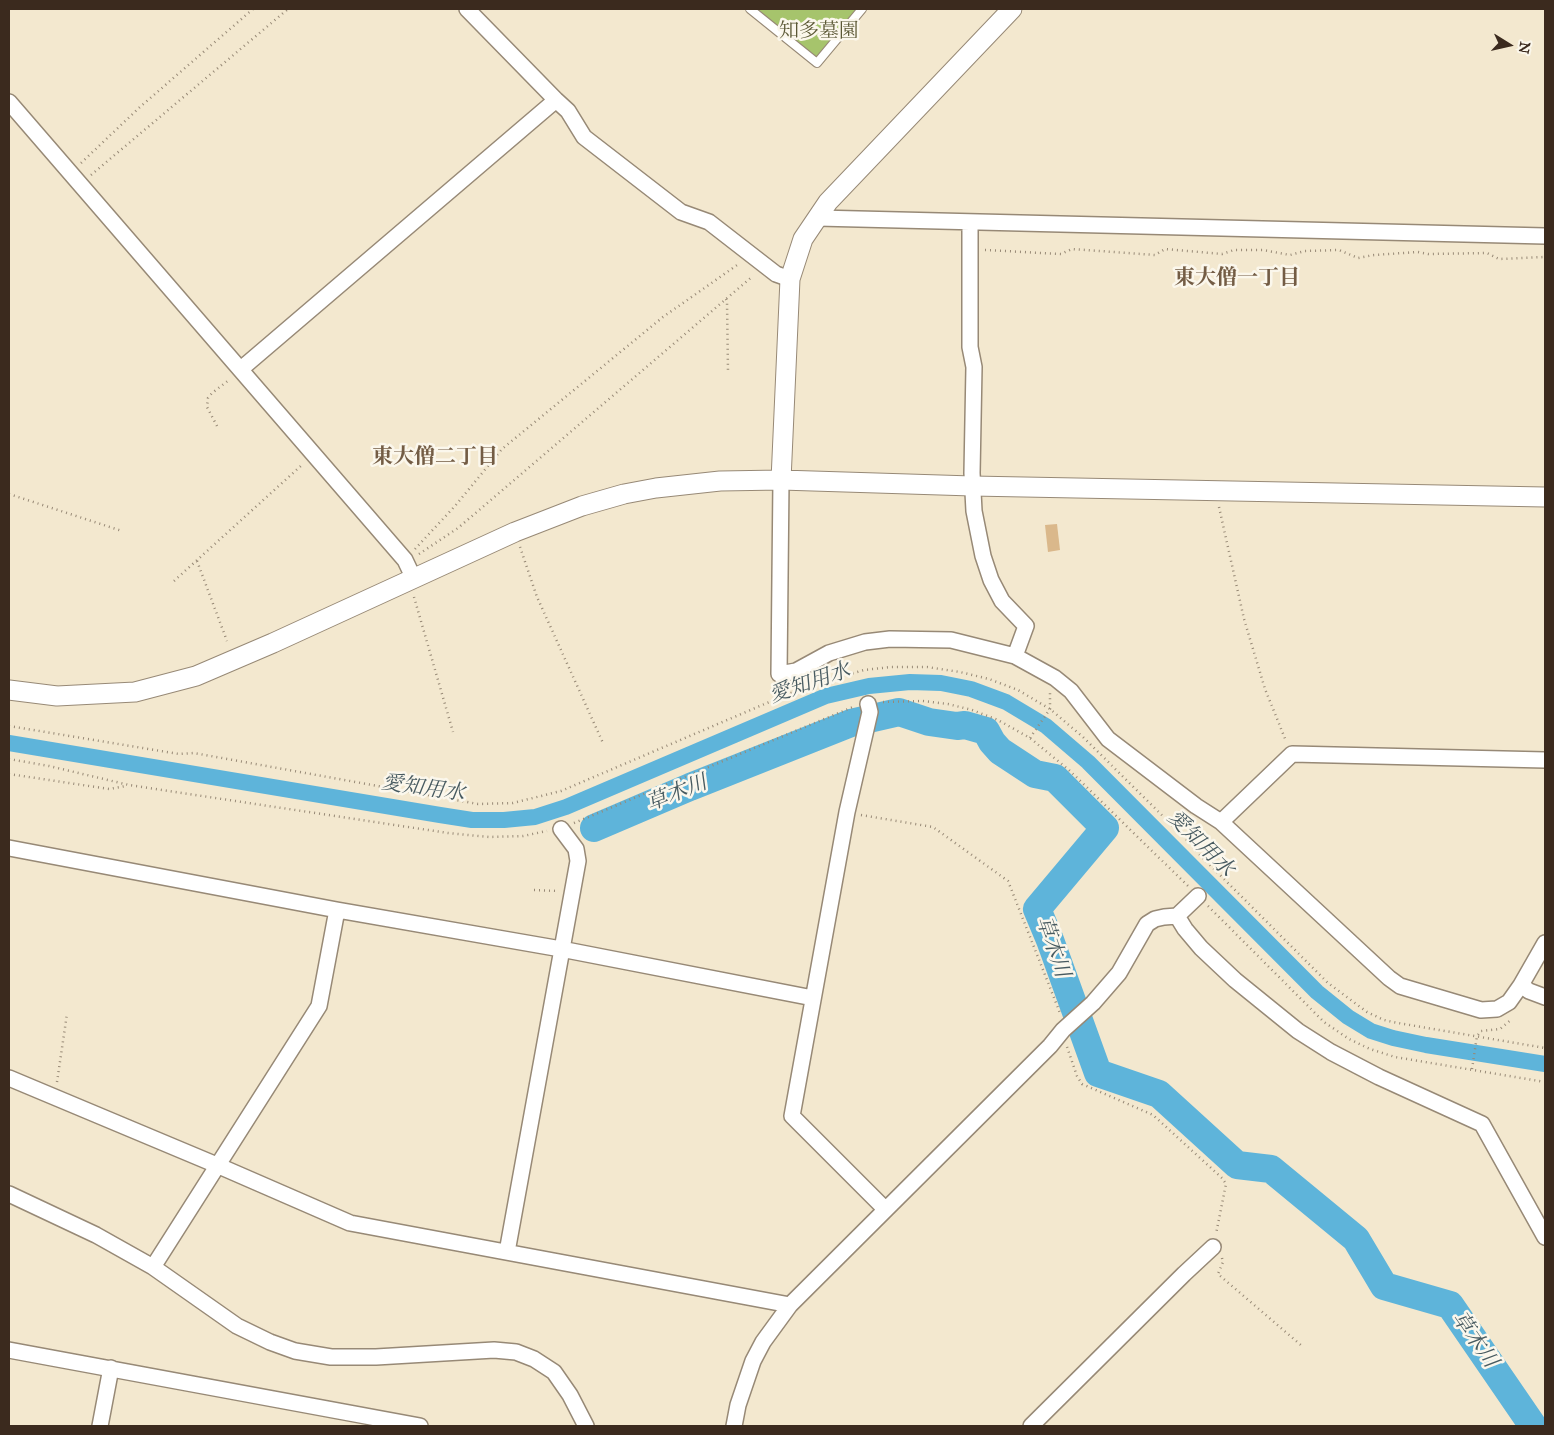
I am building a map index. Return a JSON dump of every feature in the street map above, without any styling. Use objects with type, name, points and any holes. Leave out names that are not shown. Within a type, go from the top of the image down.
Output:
[{"type":"street","points":[[467,9],[568,111],[584,137],[681,212],[709,222],[776,274],[790,278]]},
{"type":"street","points":[[1012,9],[846,182],[828,202],[803,239],[790,278],[781,480],[779,674],[796,671],[829,653],[865,642],[890,639],[951,640],[1015,656],[1055,678],[1071,691],[1108,739],[1196,806],[1221,822],[1389,978],[1400,986],[1481,1010],[1497,1009],[1509,1002],[1545,943]]},
{"type":"street","points":[[241,370],[556,100]]},
{"type":"street","points":[[9,102],[314,454],[408,557],[411,581]]},
{"type":"street","points":[[818,218],[1545,236]]},
{"type":"street","points":[[970,222],[970,347],[974,367],[972,486],[974,511],[981,547],[991,580],[1002,600],[1026,626],[1015,656]]},
{"type":"street","points":[[9,690],[57,696],[135,692],[196,676],[411,581],[515,532],[582,506],[624,494],[656,488],[696,483],[781,480],[972,486],[1545,497]]},
{"type":"street","points":[[868,704],[870,712],[847,812],[792,1116],[885,1209]]},
{"type":"street","points":[[1221,822],[1292,754],[1545,760]]},
{"type":"street","points":[[506,1252],[578,861],[572,842],[561,829]]},
{"type":"street","points":[[9,848],[337,910],[561,949],[813,998]]},
{"type":"street","points":[[734,1426],[738,1405],[753,1361],[763,1342],[790,1305],[1061,1032],[1093,1003],[1119,973],[1148,924],[1155,919],[1177,916],[1198,896]]},
{"type":"street","points":[[153,1267],[319,1006],[337,910]]},
{"type":"street","points":[[1177,916],[1185,929],[1234,980],[1298,1031],[1331,1052],[1379,1077],[1482,1124],[1545,1237]]},
{"type":"street","points":[[1521,985],[1529,991],[1545,997]]},
{"type":"street","points":[[9,1078],[350,1223],[790,1305]]},
{"type":"street","points":[[9,1194],[96,1234],[153,1267],[237,1326],[270,1342],[295,1351],[331,1357],[376,1357],[494,1350],[516,1352],[534,1358],[554,1372],[570,1395],[586,1426]]},
{"type":"street","points":[[1031,1426],[1213,1247]]},
{"type":"street","points":[[9,1350],[111,1368],[364,1421],[420,1426]]},
{"type":"street","points":[[100,1426],[111,1368]]},
{"type":"lane","points":[[750,9],[817,64],[862,9]]},
{"type":"path","points":[[76,179],[140,106],[254,9]]},
{"type":"path","points":[[76,179],[288,9]]},
{"type":"path","points":[[971,250],[1060,254],[1072,249],[1155,255],[1165,249],[1222,254],[1234,250],[1263,250],[1290,255],[1305,251],[1339,250],[1358,258],[1418,252],[1428,254],[1487,253],[1499,259],[1545,258]]},
{"type":"path","points":[[408,557],[455,506],[502,450],[662,317],[741,262],[749,253]]},
{"type":"path","points":[[408,557],[419,554],[458,528],[764,264]]},
{"type":"path","points":[[725,299],[727,301],[728,372]]},
{"type":"path","points":[[217,426],[208,407],[208,398],[241,370]]},
{"type":"path","points":[[174,581],[314,454]]},
{"type":"path","points":[[1218,491],[1218,501],[1244,619],[1265,689],[1292,754]]},
{"type":"path","points":[[9,494],[122,531]]},
{"type":"path","points":[[515,532],[537,597],[603,743]]},
{"type":"path","points":[[196,561],[226,641]]},
{"type":"path","points":[[411,581],[412,591],[453,732]]},
{"type":"path","points":[[9,726],[179,754],[194,753],[478,804],[513,803],[562,791],[788,694],[864,670],[891,667],[927,667],[960,672],[989,679],[1018,690],[1050,709],[1083,737],[1315,969],[1347,998],[1367,1012],[1384,1020],[1545,1048]]},
{"type":"path","points":[[9,759],[49,766],[129,785],[448,833],[489,837],[523,836],[561,829],[658,790],[826,717],[854,707],[868,704],[916,701],[948,704],[972,710],[998,720],[1030,738],[1069,770],[1324,1022],[1348,1039],[1395,1057],[1545,1082]]},
{"type":"path","points":[[1030,738],[1050,709]]},
{"type":"path","points":[[9,774],[109,789],[129,785]]},
{"type":"path","points":[[847,812],[933,828],[1008,881],[1077,1076],[1082,1084],[1153,1115],[1222,1178],[1226,1184],[1213,1247],[1220,1254],[1223,1262],[1218,1274],[1302,1346]]},
{"type":"path","points":[[534,890],[572,894]]},
{"type":"path","points":[[53,1096],[57,1086],[67,1014]]},
{"type":"path","points":[[1472,1069],[1477,1036]]},
{"type":"green space","name":"知多墓園","points":[[753,9],[866,9],[823,63]]},
{"type":"building","points":[[1057,524],[1060,550],[1048,552],[1045,525]]},
{"type":"waterway","name":"愛知用水","points":[[9,743],[472,820],[504,820],[535,817],[566,807],[826,696],[869,686],[910,682],[941,683],[971,689],[1006,702],[1046,726],[1088,762],[1317,992],[1348,1017],[1371,1031],[1393,1038],[1545,1064]]},
{"type":"waterway","name":"草木川","points":[[594,828],[690,787],[851,723],[899,712],[929,722],[957,726],[965,725],[986,731],[1000,751],[1035,774],[1055,778],[1105,828],[1037,909],[1098,1073],[1159,1094],[1237,1165],[1271,1169],[1356,1239],[1384,1286],[1450,1305],[1533,1426]]},
{"type":"district","name":"東大僧一丁目","points":[[1237,279]]},
{"type":"district","name":"東大僧二丁目","points":[[435,458]]}]
